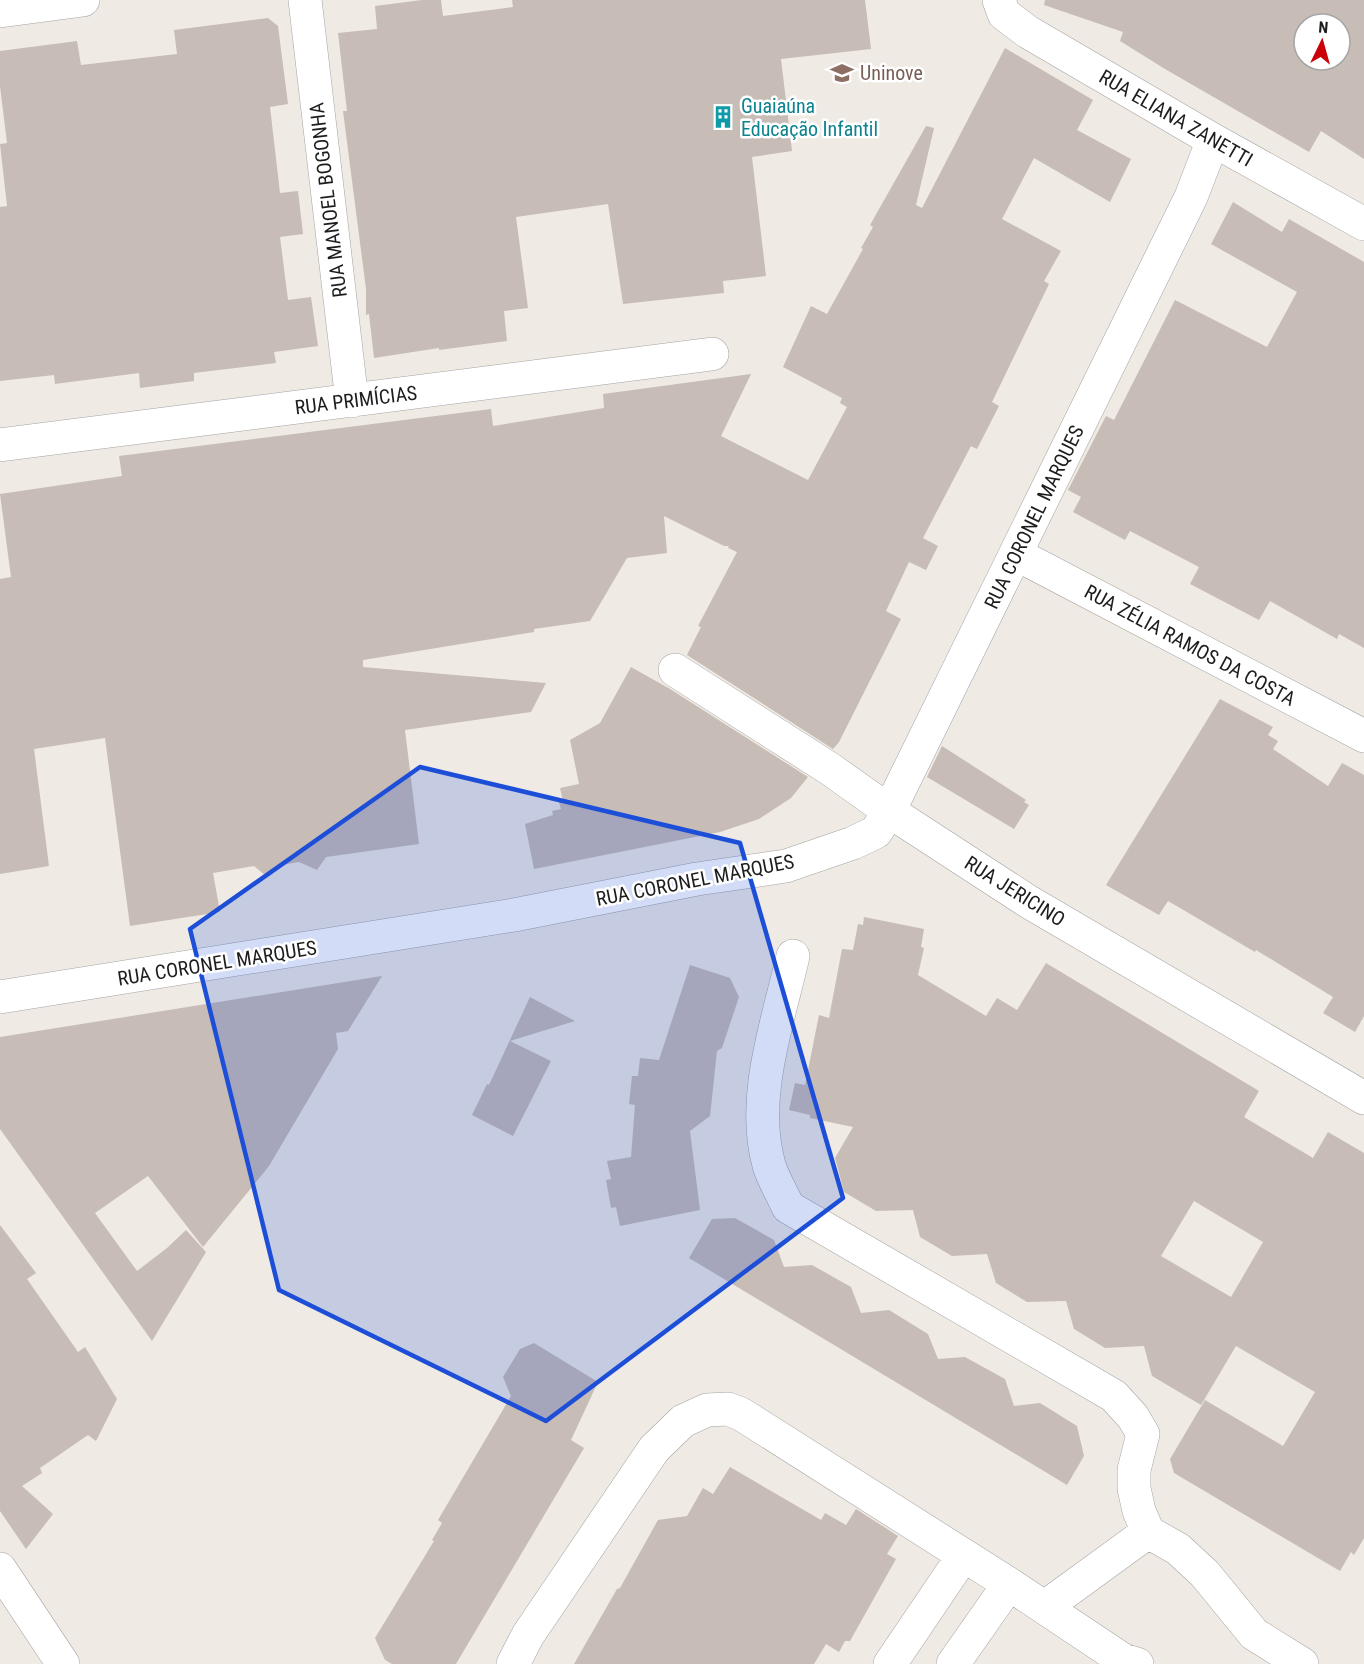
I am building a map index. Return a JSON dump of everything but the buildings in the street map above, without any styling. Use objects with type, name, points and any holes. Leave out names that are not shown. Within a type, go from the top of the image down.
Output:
[{"type":"street","points":[[0,10],[83,0]]},
{"type":"street","name":"RUA MANOEL BOGONHA","points":[[305,0],[352,401]]},
{"type":"street","name":"RUA ELIANA ZANETTI","points":[[999,0],[1004,14],[1028,32],[1213,140],[1364,224]]},
{"type":"street","name":"RUA CORONEL MARQUES","points":[[0,997],[514,915],[697,879],[786,866],[853,843],[876,832],[889,811],[1191,197],[1213,140]]},
{"type":"street","name":"RUA PRIMÍCIAS","points":[[0,444],[712,354]]},
{"type":"street","name":"RUA ZÉLIA RAMOS DA COSTA","points":[[1016,554],[1364,736]]},
{"type":"street","name":"RUA JERICINO","points":[[675,670],[830,769],[889,811],[1029,902],[1364,1098]]},
{"type":"street","points":[[793,957],[766,1073],[762,1107],[769,1166],[788,1207],[1114,1396],[1133,1417],[1143,1434],[1134,1470],[1134,1488],[1139,1511],[1148,1532],[1178,1549],[1205,1574],[1254,1634],[1302,1664]]},
{"type":"street","points":[[513,1664],[528,1635],[654,1449],[682,1421],[707,1410],[728,1409],[741,1414],[1009,1584],[1123,1660],[1137,1664]]},
{"type":"street","points":[[1045,1607],[1148,1532]]},
{"type":"street","points":[[890,1664],[963,1556]]},
{"type":"street","points":[[0,1569],[53,1657]]},
{"type":"street","points":[[954,1664],[1009,1584]]},
{"type":"highlighted area","points":[[420,767],[740,843],[843,1198],[546,1421],[279,1290],[190,929]]},
{"type":"place","name":"Uninove","points":[[842,73]]},
{"type":"place","name":"Guaiaúna Educação Infantil","points":[[723,117]]}]
